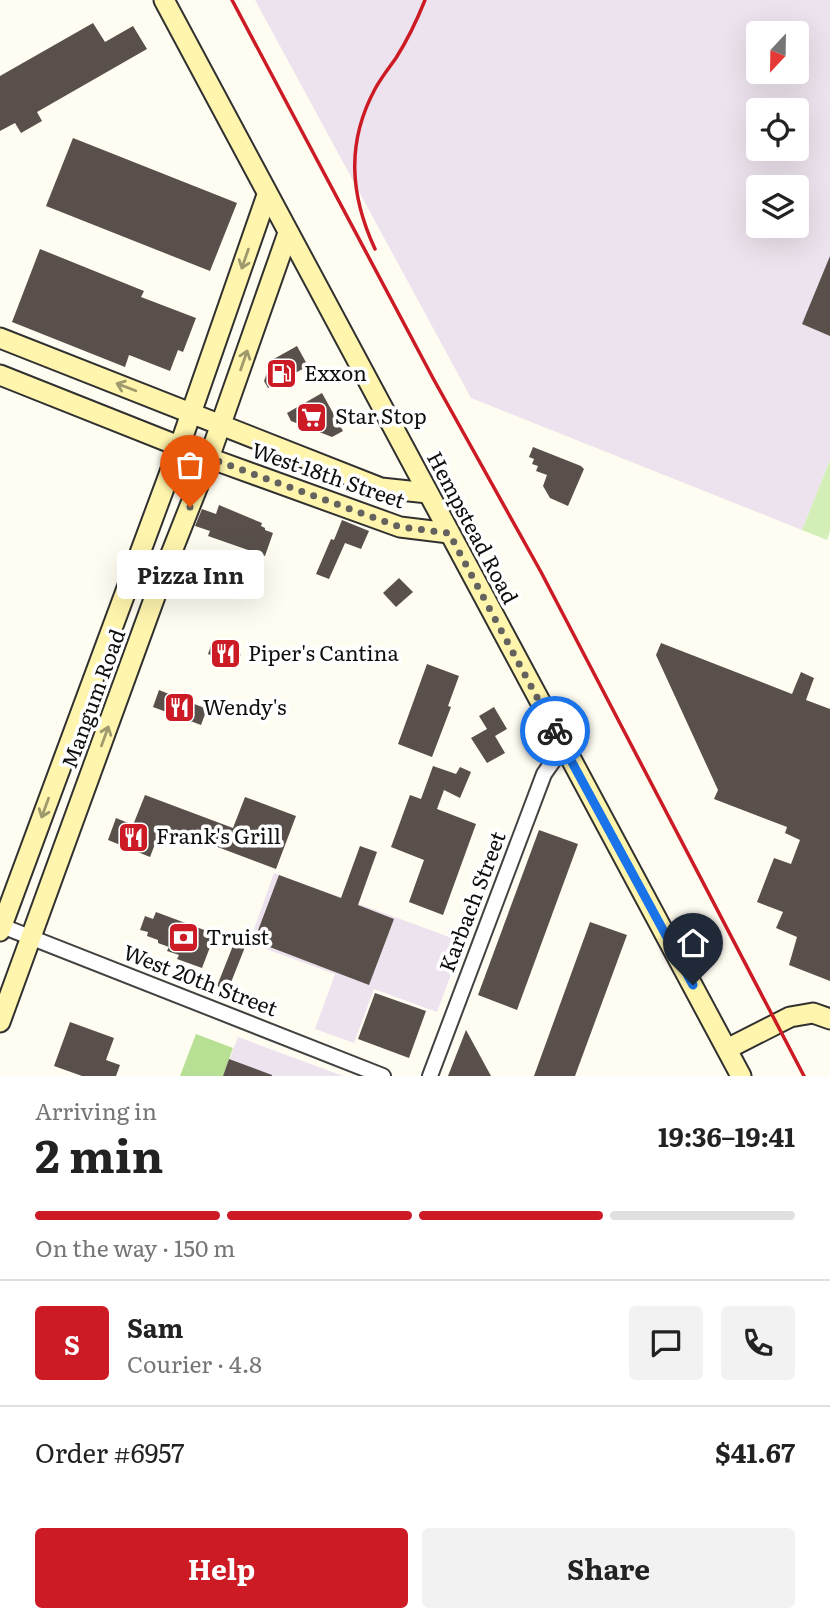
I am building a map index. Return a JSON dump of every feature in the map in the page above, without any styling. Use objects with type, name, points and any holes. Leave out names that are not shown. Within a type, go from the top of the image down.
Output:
[{"type":"main road","name":"Hempstead Road","points":[[164,0],[741,1076]]},
{"type":"main road","name":"Mangum Road","points":[[1,928],[180,445],[267,195]]},
{"type":"main road","name":"Mangum Road","points":[[0,1022],[209,458],[288,233]]},
{"type":"main road","name":"West 18th Street","points":[[0,338],[381,488],[428,493]]},
{"type":"main road","name":"West 18th Street","points":[[0,375],[209,458],[400,527],[449,533]]},
{"type":"main road","points":[[317,497],[324,465]]},
{"type":"main road","points":[[105,645],[134,656]]},
{"type":"main road","points":[[727,1049],[790,1017],[813,1013],[830,1019]]},
{"type":"street","name":"Karbach Street","points":[[430,1076],[544,774],[563,747]]},
{"type":"street","name":"West 20th Street","points":[[1,928],[383,1076]]},
{"type":"shaded area","points":[[255,0],[830,0],[830,460],[802,530],[471,398]]},
{"type":"shaded area","points":[[274,873],[463,942],[437,1012],[374,989],[354,1043],[315,1029],[335,974],[249,943]]},
{"type":"shaded area","points":[[238,1037],[343,1076],[223,1076]]},
{"type":"green space","points":[[830,460],[830,531],[827,540],[802,530]]},
{"type":"green space","points":[[196,1034],[233,1048],[223,1076],[180,1076]]},
{"type":"building","points":[[93,23],[105,42],[133,26],[147,49],[37,112],[42,121],[21,133],[15,123],[0,131],[0,76]]},
{"type":"building","points":[[73,138],[237,203],[210,271],[46,206]]},
{"type":"building","points":[[40,249],[144,291],[141,297],[196,318],[183,352],[178,350],[170,371],[129,355],[125,367],[12,322]]},
{"type":"building","points":[[830,256],[830,336],[802,324]]},
{"type":"building","name":"Exxon","points":[[297,346],[308,366],[268,388],[264,381],[272,360]]},
{"type":"building","name":"Star Stop","points":[[322,393],[343,431],[332,437],[291,421],[287,413]]},
{"type":"building","points":[[533,447],[584,469],[568,506],[550,498],[543,486],[547,475],[536,471],[538,466],[532,464],[534,459],[529,457]]},
{"type":"building","points":[[219,505],[262,523],[261,526],[265,530],[273,533],[265,556],[208,536],[210,531],[195,526],[202,509],[216,514]]},
{"type":"building","points":[[342,520],[369,531],[361,549],[345,543],[329,579],[316,574]]},
{"type":"building","points":[[399,578],[413,592],[396,607],[383,593]]},
{"type":"building","name":"Piper's Cantina","points":[[212,643],[241,654],[237,665],[208,654]]},
{"type":"building","points":[[661,643],[792,694],[801,672],[814,678],[806,700],[830,709],[830,981],[789,965],[797,937],[776,928],[783,912],[757,902],[774,858],[791,864],[800,840],[785,833],[787,827],[714,799],[718,790],[656,655]]},
{"type":"building","points":[[427,664],[459,676],[448,706],[451,707],[432,757],[398,744]]},
{"type":"building","name":"Wendy's","points":[[159,690],[207,709],[201,725],[153,707]]},
{"type":"building","points":[[494,707],[507,729],[495,736],[505,753],[487,763],[471,738],[487,729],[479,716]]},
{"type":"building","points":[[433,766],[456,774],[460,767],[471,772],[460,798],[444,790],[437,809],[476,824],[443,915],[409,902],[424,860],[391,847],[410,795],[421,799]]},
{"type":"building","points":[[145,795],[233,828],[245,797],[296,816],[276,869],[162,826],[150,857],[108,840],[116,818],[133,825]]},
{"type":"building","points":[[539,830],[578,844],[517,1010],[478,995]]},
{"type":"building","points":[[360,846],[377,852],[358,905],[394,919],[369,985],[254,941],[279,875],[341,898]]},
{"type":"building","name":"Truist","points":[[156,912],[215,934],[202,968],[177,959],[179,955],[167,951],[169,947],[147,936],[148,932],[140,930],[145,916],[153,919]]},
{"type":"building","points":[[590,922],[627,935],[575,1076],[534,1076]]},
{"type":"building","points":[[236,938],[247,942],[228,990],[217,986]]},
{"type":"building","points":[[375,993],[426,1011],[409,1058],[358,1039]]},
{"type":"building","points":[[70,1022],[114,1038],[106,1060],[120,1065],[116,1076],[82,1076],[54,1066]]},
{"type":"building","points":[[466,1030],[491,1076],[448,1076]]},
{"type":"building","points":[[229,1059],[272,1075],[272,1076],[223,1076]]},
{"type":"railway","points":[[232,0],[434,380],[541,572],[804,1076]]},
{"type":"railway","points":[[375,249],[360,209],[356,189],[359,129],[375,89],[404,44],[425,0]]},
{"type":"way so far","points":[[190,507],[209,458],[400,527],[449,533],[555,731]]},
{"type":"place","name":"Exxon","points":[[281,374]]},
{"type":"place","name":"Star Stop","points":[[312,417]]},
{"type":"place","name":"Pizza Inn","points":[[190,507]]},
{"type":"place","name":"Piper's Cantina","points":[[225,654]]},
{"type":"place","name":"Wendy's","points":[[180,708]]},
{"type":"place","name":"Frank's Grill","points":[[133,837]]},
{"type":"place","name":"Truist","points":[[183,938]]},
{"type":"route","points":[[555,731],[693,985]]}]
